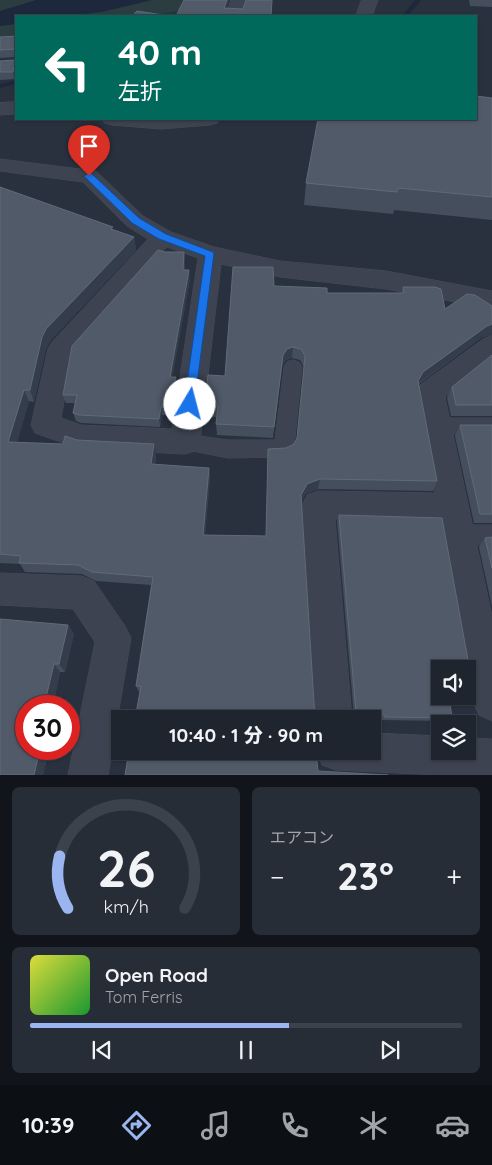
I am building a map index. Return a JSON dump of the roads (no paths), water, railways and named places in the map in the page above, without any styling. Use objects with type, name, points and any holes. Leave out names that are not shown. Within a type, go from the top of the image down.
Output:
[{"type":"street","points":[[234,15],[239,0]]},
{"type":"street","points":[[364,15],[370,0]]},
{"type":"street","points":[[0,103],[15,107]]},
{"type":"street","points":[[0,109],[15,107]]},
{"type":"street","points":[[118,120],[142,124],[179,124],[204,120]]},
{"type":"street","points":[[0,165],[89,176],[135,221],[163,237],[210,254],[280,269],[386,280],[492,300]]},
{"type":"street","points":[[163,237],[61,349],[45,425],[81,437],[185,442],[210,254]]},
{"type":"street","points":[[492,346],[430,392],[492,702]]},
{"type":"street","points":[[333,710],[318,505],[456,522]]},
{"type":"street","points":[[0,589],[82,593],[113,638],[88,775]]},
{"type":"street","points":[[381,753],[492,758]]},
{"type":"lane","points":[[185,442],[228,449],[284,448],[292,368]]},
{"type":"lane","points":[[436,426],[492,426]]},
{"type":"lane","points":[[456,522],[492,535]]},
{"type":"water","points":[[36,0],[152,0],[102,12],[74,15],[15,15],[15,24],[0,26],[0,11]]},
{"type":"waterway","points":[[406,15],[418,0]]},
{"type":"waterway","points":[[0,86],[15,82]]}]
